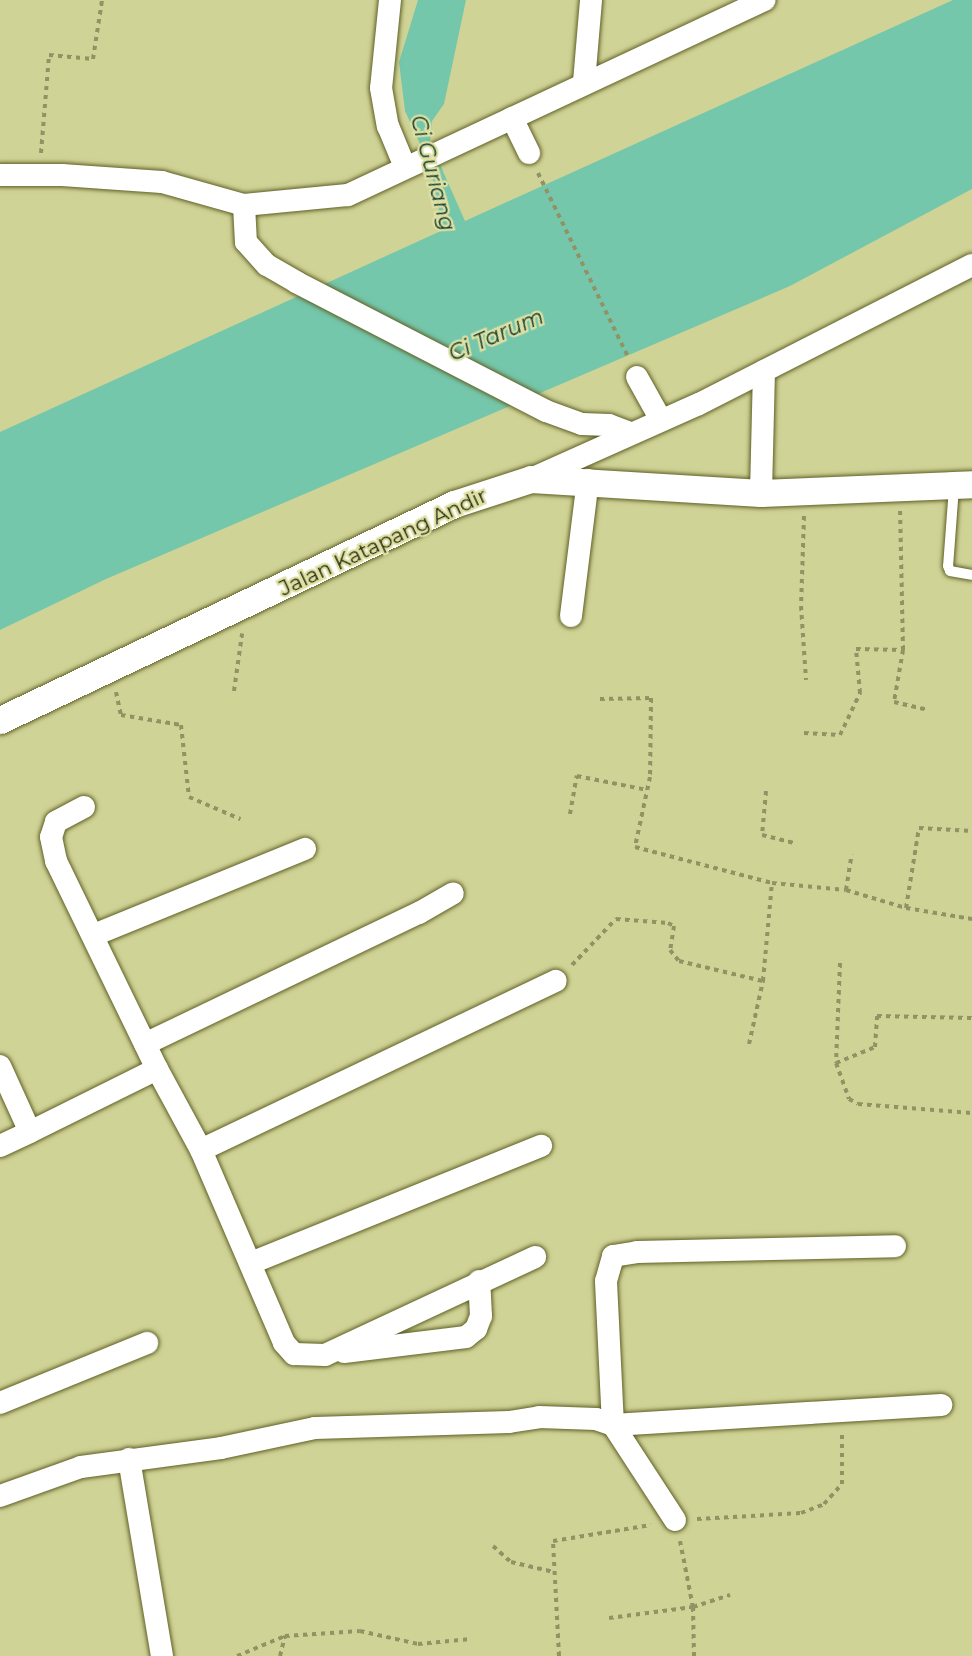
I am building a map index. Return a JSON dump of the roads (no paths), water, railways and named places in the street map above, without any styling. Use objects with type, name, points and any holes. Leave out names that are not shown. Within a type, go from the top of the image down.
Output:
[{"type":"street","points":[[390,0],[381,88],[388,126],[421,160]]},
{"type":"street","points":[[584,82],[591,0]]},
{"type":"street","points":[[0,176],[39,174],[162,182],[244,205],[348,195],[584,82],[765,0]]},
{"type":"street","points":[[512,118],[529,153]]},
{"type":"street","points":[[244,205],[246,242],[267,265],[546,411],[582,424],[609,425],[630,433]]},
{"type":"street","points":[[543,473],[764,371],[972,265]]},
{"type":"street","points":[[761,494],[764,371]]},
{"type":"street","points":[[637,377],[661,420]]},
{"type":"street","points":[[543,473],[582,424]]},
{"type":"street","name":"Jalan Katapang Andir","points":[[0,720],[246,606],[454,504],[543,473],[681,491],[761,494],[899,490],[963,485]]},
{"type":"street","points":[[571,616],[588,480]]},
{"type":"street","points":[[84,807],[61,816],[51,837],[56,861],[94,935],[157,1069],[201,1150],[284,1343],[294,1354],[325,1355],[466,1337],[476,1329],[481,1316],[478,1281]]},
{"type":"street","points":[[94,935],[305,849]]},
{"type":"street","points":[[145,1044],[418,913],[453,892]]},
{"type":"street","points":[[201,1150],[556,981]]},
{"type":"street","points":[[0,1066],[30,1132]]},
{"type":"street","points":[[0,1146],[157,1069]]},
{"type":"street","points":[[251,1263],[541,1146]]},
{"type":"street","points":[[675,1520],[613,1425],[606,1281],[613,1256],[636,1252],[895,1246]]},
{"type":"street","points":[[325,1355],[478,1281],[535,1257]]},
{"type":"street","points":[[0,1402],[147,1342]]},
{"type":"street","points":[[0,1496],[81,1467],[222,1448],[315,1428],[509,1422],[539,1417],[596,1419],[613,1425],[839,1414],[941,1405]]},
{"type":"street","points":[[129,1459],[162,1656]]},
{"type":"lane","points":[[963,485],[948,566],[950,572],[972,575]]},
{"type":"water","points":[[418,0],[466,0],[444,104],[432,121],[430,142],[465,221],[953,0],[972,0],[972,189],[790,286],[106,579],[0,630],[0,432],[443,230],[430,166],[405,111],[399,62]]},
{"type":"water label","name":"Ci Guriang","points":[[433,173]]},
{"type":"water label","name":"Ci Tarum","points":[[496,335]]}]
